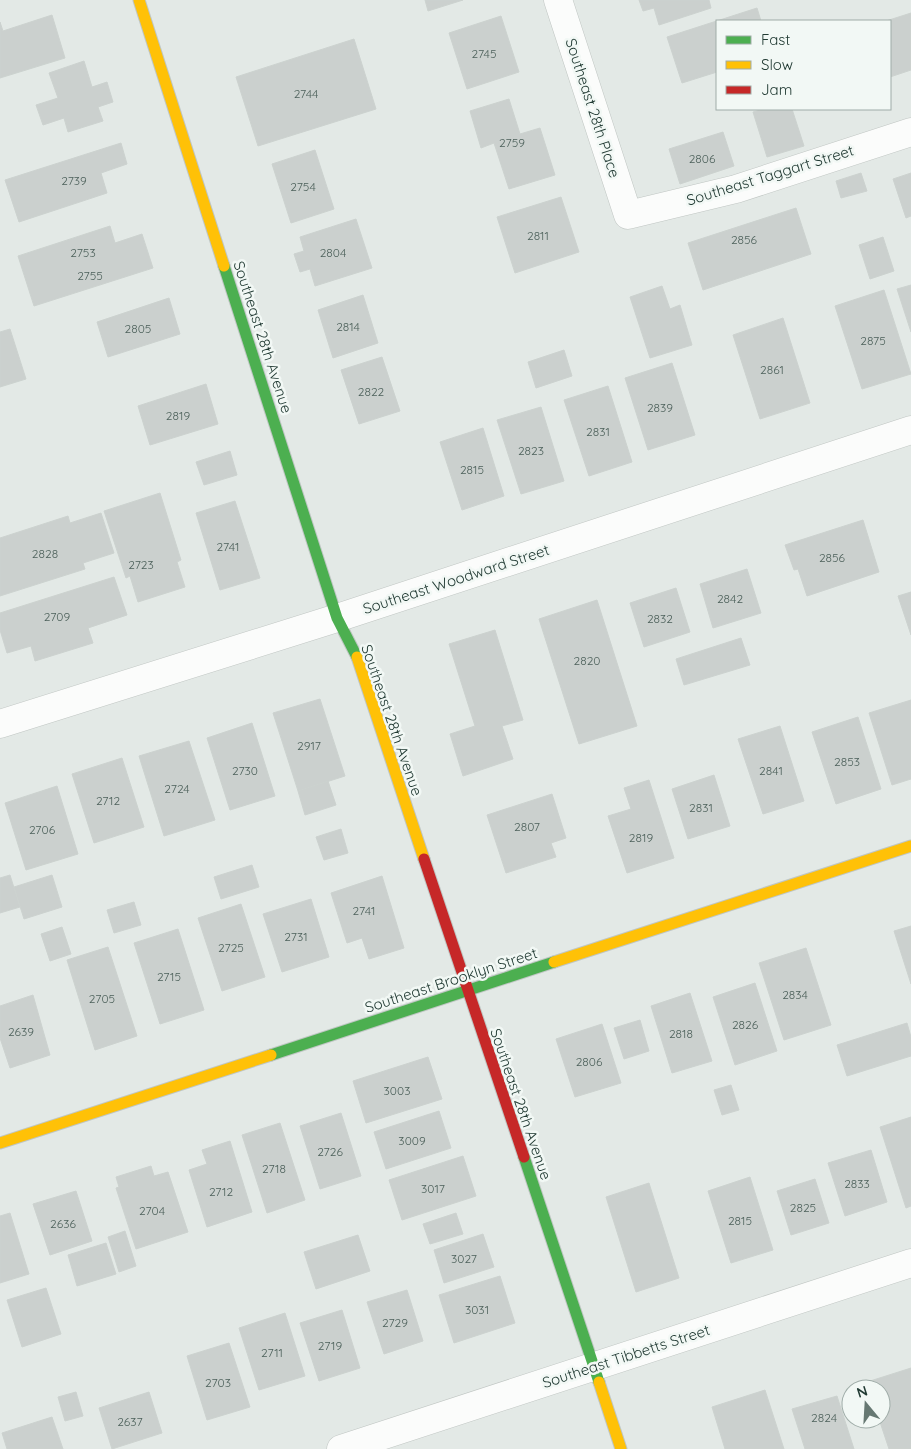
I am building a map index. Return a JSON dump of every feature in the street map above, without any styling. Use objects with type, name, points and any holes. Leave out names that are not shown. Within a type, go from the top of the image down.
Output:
[{"type":"street","name":"Southeast 28th Avenue","points":[[139,0],[338,618],[356,654],[620,1449]]},
{"type":"street","name":"Southeast 28th Place","points":[[558,0],[628,215]]},
{"type":"street","name":"Southeast Taggart Street","points":[[628,215],[736,189],[911,132]]},
{"type":"street","name":"Southeast Woodward Street","points":[[0,724],[338,618],[911,430]]},
{"type":"street","name":"Southeast Brooklyn Street","points":[[0,1143],[911,846]]},
{"type":"street","name":"Southeast Tibbetts Street","points":[[341,1449],[911,1263]]},
{"type":"building","points":[[425,0],[463,0],[428,11]]},
{"type":"building","points":[[639,0],[709,0],[711,8],[659,25],[654,8],[643,11]]},
{"type":"building","points":[[757,8],[761,20],[720,20]]},
{"type":"building","points":[[911,13],[911,70],[891,77],[891,20],[889,20]]},
{"type":"building","points":[[52,15],[65,58],[0,78],[0,22],[3,31]]},
{"type":"building","points":[[501,16],[519,72],[467,89],[449,33]]},
{"type":"building","points":[[716,21],[716,72],[682,83],[667,37]]},
{"type":"building","points":[[354,39],[376,109],[258,146],[236,77]]},
{"type":"building","points":[[84,61],[92,87],[107,82],[113,102],[98,107],[103,121],[68,132],[64,118],[43,125],[36,105],[58,98],[49,73]]},
{"type":"building","points":[[509,99],[520,134],[540,128],[555,175],[509,189],[494,143],[481,148],[470,111]]},
{"type":"building","points":[[760,110],[792,110],[804,146],[767,157],[753,112]]},
{"type":"building","points":[[723,132],[734,166],[680,184],[669,149]]},
{"type":"building","points":[[121,143],[127,164],[101,173],[107,193],[19,222],[5,180]]},
{"type":"building","points":[[315,150],[334,209],[291,223],[272,164]]},
{"type":"building","points":[[861,173],[867,191],[841,198],[836,181]]},
{"type":"building","points":[[911,173],[911,216],[906,218],[893,179]]},
{"type":"building","points":[[561,197],[579,252],[515,273],[497,217]]},
{"type":"building","points":[[796,208],[811,254],[703,290],[688,243]]},
{"type":"building","points":[[356,219],[372,268],[315,286],[310,269],[300,272],[294,254],[304,251],[300,237]]},
{"type":"building","points":[[110,226],[115,243],[142,234],[153,268],[34,306],[18,256]]},
{"type":"building","points":[[883,237],[894,271],[870,279],[859,245]]},
{"type":"building","points":[[911,285],[911,332],[897,289]]},
{"type":"building","points":[[662,286],[670,309],[680,305],[692,345],[650,358],[630,297]]},
{"type":"building","points":[[884,290],[911,374],[862,389],[835,306]]},
{"type":"building","points":[[363,295],[378,343],[333,358],[318,310]]},
{"type":"building","points":[[169,298],[180,334],[108,357],[97,322]]},
{"type":"building","points":[[783,318],[810,403],[760,419],[733,335]]},
{"type":"building","points":[[10,329],[26,379],[0,387],[0,332]]},
{"type":"building","points":[[564,350],[572,376],[536,388],[528,362]]},
{"type":"building","points":[[382,357],[400,411],[359,424],[341,370]]},
{"type":"building","points":[[672,363],[695,435],[648,450],[625,378]]},
{"type":"building","points":[[206,384],[218,424],[150,445],[138,406]]},
{"type":"building","points":[[608,386],[632,462],[589,476],[564,400]]},
{"type":"building","points":[[541,407],[564,481],[521,494],[497,420]]},
{"type":"building","points":[[483,428],[504,496],[462,510],[440,442]]},
{"type":"building","points":[[230,451],[237,475],[204,485],[196,462]]},
{"type":"building","points":[[160,493],[181,560],[177,562],[185,587],[138,602],[130,576],[126,578],[104,511]]},
{"type":"building","points":[[235,501],[260,578],[220,590],[196,513]]},
{"type":"building","points":[[101,513],[114,553],[83,563],[85,569],[0,596],[0,538],[68,516],[70,523]]},
{"type":"building","points":[[863,520],[879,572],[807,596],[798,569],[794,570],[785,545]]},
{"type":"building","points":[[747,569],[761,613],[713,628],[700,584]]},
{"type":"building","points":[[114,577],[127,615],[88,628],[93,643],[35,661],[31,646],[7,653],[0,630],[0,613]]},
{"type":"building","points":[[676,588],[690,632],[644,647],[630,603]]},
{"type":"building","points":[[911,592],[911,635],[898,596]]},
{"type":"building","points":[[597,600],[637,726],[579,744],[539,619]]},
{"type":"building","points":[[495,630],[523,720],[502,726],[513,759],[463,776],[450,734],[475,726],[449,644]]},
{"type":"building","points":[[741,638],[750,665],[684,685],[676,659]]},
{"type":"building","points":[[320,699],[345,776],[298,791],[273,713]]},
{"type":"building","points":[[911,700],[911,779],[892,785],[869,713]]},
{"type":"building","points":[[858,717],[881,789],[836,804],[812,732]]},
{"type":"building","points":[[252,723],[275,796],[230,810],[207,738]]},
{"type":"building","points":[[780,726],[804,801],[763,814],[738,739]]},
{"type":"building","points":[[189,741],[215,820],[164,836],[139,756]]},
{"type":"building","points":[[122,758],[144,827],[94,843],[72,774]]},
{"type":"building","points":[[714,775],[730,826],[688,839],[672,789]]},
{"type":"building","points":[[649,780],[674,858],[627,873],[608,816],[631,809],[624,788]]},
{"type":"building","points":[[328,781],[336,805],[305,815],[298,791]]},
{"type":"building","points":[[57,786],[78,854],[26,870],[5,803]]},
{"type":"building","points":[[552,794],[566,838],[551,843],[556,857],[506,873],[487,815]]},
{"type":"building","points":[[341,829],[348,853],[324,860],[316,837]]},
{"type":"building","points":[[252,865],[259,887],[221,899],[214,877]]},
{"type":"building","points":[[10,875],[20,907],[0,913],[0,878]]},
{"type":"building","points":[[52,875],[62,907],[24,919],[14,887]]},
{"type":"building","points":[[382,876],[404,948],[369,959],[362,938],[347,943],[331,893]]},
{"type":"building","points":[[311,899],[329,957],[282,972],[263,914]]},
{"type":"building","points":[[134,902],[141,925],[114,933],[107,910]]},
{"type":"building","points":[[241,904],[265,977],[222,991],[198,918]]},
{"type":"building","points":[[911,926],[911,984],[894,931]]},
{"type":"building","points":[[62,927],[71,954],[50,961],[41,934]]},
{"type":"building","points":[[178,929],[204,1010],[160,1024],[134,943]]},
{"type":"building","points":[[108,947],[137,1036],[95,1050],[67,960]]},
{"type":"building","points":[[806,948],[831,1025],[784,1040],[759,963]]},
{"type":"building","points":[[755,983],[777,1051],[735,1065],[713,997]]},
{"type":"building","points":[[690,993],[712,1061],[672,1073],[651,1006]]},
{"type":"building","points":[[33,995],[50,1055],[10,1068],[0,1038],[0,1006]]},
{"type":"building","points":[[640,1020],[649,1051],[624,1059],[614,1028]]},
{"type":"building","points":[[907,1023],[911,1037],[911,1056],[847,1076],[837,1045]]},
{"type":"building","points":[[602,1024],[621,1083],[575,1097],[556,1039]]},
{"type":"building","points":[[428,1057],[442,1099],[366,1123],[353,1081]]},
{"type":"building","points":[[731,1085],[739,1110],[722,1115],[714,1090]]},
{"type":"building","points":[[439,1111],[451,1148],[386,1169],[374,1132]]},
{"type":"building","points":[[341,1113],[361,1176],[320,1189],[300,1126]]},
{"type":"building","points":[[911,1117],[911,1206],[906,1208],[880,1127]]},
{"type":"building","points":[[280,1123],[305,1200],[267,1213],[242,1135]]},
{"type":"building","points":[[230,1141],[252,1212],[207,1227],[189,1170],[207,1164],[202,1150]]},
{"type":"building","points":[[871,1150],[887,1202],[845,1216],[828,1163]]},
{"type":"building","points":[[463,1156],[476,1196],[402,1220],[389,1180]]},
{"type":"building","points":[[151,1166],[154,1176],[168,1172],[188,1232],[136,1249],[116,1188],[119,1187],[116,1177]]},
{"type":"building","points":[[750,1177],[773,1250],[731,1263],[708,1191]]},
{"type":"building","points":[[815,1179],[829,1223],[791,1235],[777,1191]]},
{"type":"building","points":[[649,1183],[679,1278],[636,1292],[606,1197]]},
{"type":"building","points":[[76,1191],[92,1241],[50,1255],[33,1204]]},
{"type":"building","points":[[10,1213],[29,1274],[0,1283],[0,1216]]},
{"type":"building","points":[[456,1213],[463,1234],[430,1244],[423,1224]]},
{"type":"building","points":[[125,1231],[136,1266],[119,1272],[108,1237]]},
{"type":"building","points":[[483,1234],[494,1267],[444,1283],[434,1250]]},
{"type":"building","points":[[358,1235],[370,1271],[316,1289],[304,1252]]},
{"type":"building","points":[[106,1243],[116,1274],[77,1286],[68,1255]]},
{"type":"building","points":[[500,1276],[515,1323],[454,1343],[439,1295]]},
{"type":"building","points":[[46,1288],[61,1334],[22,1347],[7,1300]]},
{"type":"building","points":[[407,1290],[423,1341],[384,1354],[367,1302]]},
{"type":"building","points":[[342,1310],[360,1368],[319,1381],[300,1323]]},
{"type":"building","points":[[285,1313],[305,1376],[259,1390],[239,1328]]},
{"type":"building","points":[[229,1343],[250,1407],[207,1420],[187,1356]]},
{"type":"building","points":[[911,1368],[911,1449],[889,1449],[882,1429],[891,1429],[891,1379],[876,1379]]},
{"type":"building","points":[[765,1390],[784,1449],[725,1449],[712,1407]]},
{"type":"building","points":[[76,1392],[83,1416],[65,1421],[58,1397]]},
{"type":"building","points":[[149,1392],[162,1433],[112,1449],[99,1408]]},
{"type":"building","points":[[837,1396],[841,1408],[841,1429],[848,1429],[854,1449],[805,1449],[792,1409]]},
{"type":"building","points":[[52,1417],[63,1449],[7,1449],[2,1433]]},
{"type":"traffic: fast","points":[[224,266],[337,618],[357,657]]},
{"type":"traffic: fast","points":[[271,1055],[554,962]]},
{"type":"traffic: fast","points":[[524,1157],[599,1382]]},
{"type":"traffic: slow","points":[[139,0],[224,266]]},
{"type":"traffic: slow","points":[[357,657],[424,859]]},
{"type":"traffic: slow","points":[[554,962],[911,846]]},
{"type":"traffic: slow","points":[[0,1143],[271,1055]]},
{"type":"traffic: slow","points":[[599,1382],[621,1449]]},
{"type":"traffic: jam","points":[[424,859],[524,1157]]}]
